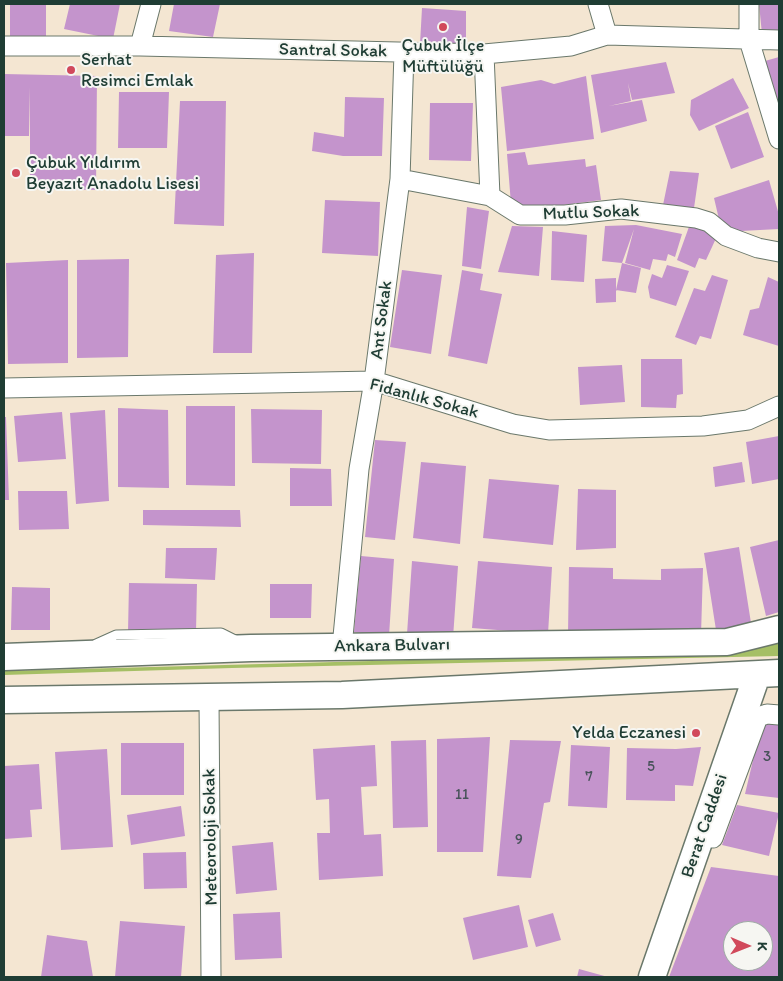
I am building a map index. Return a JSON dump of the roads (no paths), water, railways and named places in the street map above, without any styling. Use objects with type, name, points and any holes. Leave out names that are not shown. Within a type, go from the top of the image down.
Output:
[{"type":"main road","name":"Ankara Bulvarı","points":[[4,656],[250,648],[728,642],[779,629]]},
{"type":"main road","points":[[4,700],[342,695],[768,674]]},
{"type":"main road","name":"Berat Caddesi","points":[[652,977],[768,674]]},
{"type":"street","points":[[140,46],[151,4]]},
{"type":"street","points":[[598,4],[607,35]]},
{"type":"street","points":[[749,4],[749,40],[779,139]]},
{"type":"street","name":"Santral Sokak","points":[[4,46],[140,46],[484,54],[571,46],[607,35],[779,40]]},
{"type":"street","name":"Ant Sokak","points":[[342,647],[359,470],[374,381],[400,179],[404,52]]},
{"type":"street","points":[[484,54],[490,196]]},
{"type":"street","name":"Mutlu Sokak","points":[[400,179],[490,196],[520,215],[565,215],[621,209],[696,218],[709,222],[726,236],[758,248],[779,252]]},
{"type":"street","name":"Fidanlık Sokak","points":[[4,388],[374,381],[512,424],[549,430],[703,426],[748,420],[779,406]]},
{"type":"street","name":"Meteoroloji Sokak","points":[[209,698],[211,977]]},
{"type":"street","points":[[664,977],[663,972],[758,717],[767,714],[779,715]]},
{"type":"place","name":"Çubuk İlçe Müftülüğü","points":[[443,27]]},
{"type":"place","name":"Serhat Resimci Emlak","points":[[71,70]]},
{"type":"place","name":"Çubuk Yıldırım Beyazıt Anadolu Lisesi","points":[[16,173]]},
{"type":"place","name":"Yelda Eczanesi","points":[[696,733]]}]
